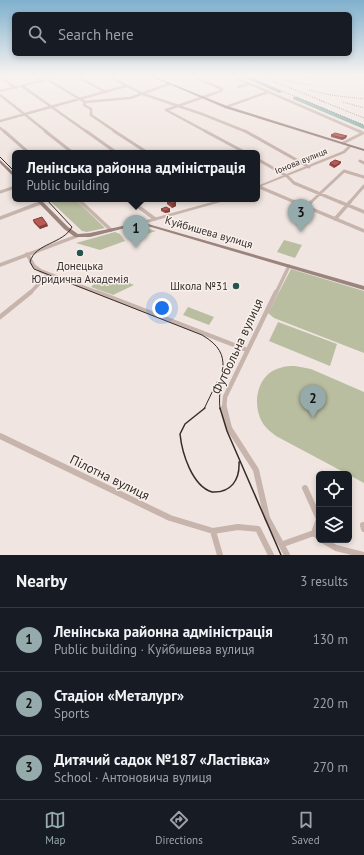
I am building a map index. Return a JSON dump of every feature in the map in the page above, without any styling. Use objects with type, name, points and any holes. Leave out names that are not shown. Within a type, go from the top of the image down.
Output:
[{"type":"main road","points":[[212,102],[364,150]]},
{"type":"main road","points":[[0,160],[12,173]]},
{"type":"main road","points":[[40,202],[66,228],[77,236]]},
{"type":"main road","name":"Куйбишева вулиця","points":[[77,236],[141,223],[364,288]]},
{"type":"street","points":[[9,102],[69,150]]},
{"type":"street","points":[[44,102],[113,150]]},
{"type":"street","points":[[0,121],[69,102]]},
{"type":"street","points":[[85,102],[84,105],[92,109],[93,118],[143,150]]},
{"type":"street","points":[[165,102],[243,130],[309,167]]},
{"type":"street","points":[[189,102],[166,110],[240,150]]},
{"type":"street","points":[[226,107],[240,102]]},
{"type":"street","points":[[292,102],[363,132],[343,144]]},
{"type":"street","points":[[0,128],[26,150]]},
{"type":"street","name":"Іонова вулиця","points":[[260,185],[287,176],[344,152],[350,146]]},
{"type":"street","points":[[260,161],[287,176],[294,183],[364,212]]},
{"type":"street","points":[[360,161],[364,162]]},
{"type":"street","points":[[306,207],[344,171],[364,177]]},
{"type":"street","points":[[335,219],[364,186]]},
{"type":"street","points":[[260,187],[364,231]]},
{"type":"street","points":[[0,192],[12,188]]},
{"type":"street","points":[[0,218],[37,202]]},
{"type":"street","points":[[81,202],[111,230]]},
{"type":"street","points":[[132,202],[155,219]]},
{"type":"street","points":[[135,204],[140,202]]},
{"type":"street","points":[[141,223],[216,202]]},
{"type":"street","points":[[0,265],[77,236]]},
{"type":"street","points":[[27,254],[34,266],[48,274],[247,350]]},
{"type":"street","name":"Футбольна вулиця","points":[[287,555],[283,544],[275,534],[267,517],[263,492],[256,470],[226,425],[223,410],[225,397],[289,266]]},
{"type":"street","points":[[0,317],[29,294],[48,274]]},
{"type":"street","name":"Пілотна вулиця","points":[[0,436],[170,518],[213,531]]},
{"type":"street","points":[[305,488],[316,512]]},
{"type":"street","points":[[220,555],[213,531],[238,527],[258,529],[271,555]]},
{"type":"street","points":[[283,544],[316,535]]},
{"type":"street","points":[[327,543],[336,548],[364,555]]},
{"type":"green space","points":[[51,202],[78,202],[105,228],[87,232],[82,231]]},
{"type":"green space","points":[[141,227],[156,231],[132,239],[125,230]]},
{"type":"green space","points":[[115,232],[120,234],[125,241],[100,250],[76,243]]},
{"type":"green space","points":[[284,240],[302,245],[295,258],[277,252]]},
{"type":"green space","points":[[291,269],[364,291],[364,353],[274,318],[268,313]]},
{"type":"green space","points":[[123,276],[127,282],[134,285],[113,295],[91,287],[98,279],[106,282]]},
{"type":"green space","points":[[188,307],[214,317],[209,325],[183,315]]},
{"type":"green space","points":[[278,322],[337,344],[330,366],[269,341]]},
{"type":"green space","points":[[289,366],[311,369],[364,392],[364,483],[352,477],[352,471],[342,471],[276,436],[264,425],[260,418],[257,401],[261,384],[272,371]]},
{"type":"building","points":[[335,133],[347,136],[342,138],[331,135]]},
{"type":"building","points":[[335,160],[341,162],[335,166],[330,163]]},
{"type":"building","points":[[166,207],[170,209],[165,211],[161,209]]},
{"type":"building","points":[[42,217],[47,224],[39,227],[33,220]]},
{"type":"waterway","points":[[304,102],[364,127]]},
{"type":"tram line","points":[[0,157],[12,169]]},
{"type":"tram line","points":[[49,202],[72,227],[68,233],[37,251],[30,262],[34,269],[202,335],[213,343],[219,351],[223,367],[220,408]]},
{"type":"tram line","points":[[204,409],[217,382]]},
{"type":"tram line","points":[[220,408],[227,431],[281,555]]},
{"type":"tram line","points":[[204,409],[185,424],[180,434],[183,450],[189,468],[194,476],[205,489],[212,492],[219,492],[229,488],[236,480],[239,462]]},
{"type":"railway","points":[[308,102],[364,125]]},
{"type":"railway","points":[[324,102],[364,118]]},
{"type":"railway","points":[[343,102],[364,108]]},
{"type":"place","name":"Дитячий садок №187 «Ластівка»","points":[[301,232]]},
{"type":"place","name":"Ленiнська районна адміністрація","points":[[136,248]]},
{"type":"place","name":"Донецька Юридична Академія","points":[[80,253]]},
{"type":"place","name":"Школа №31","points":[[236,286]]},
{"type":"place","name":"Стадіон «Металург»","points":[[313,418]]}]
